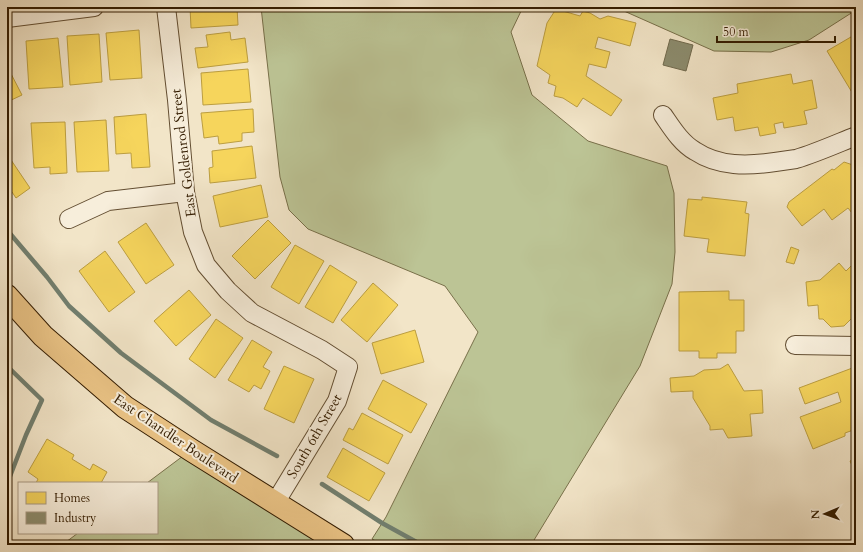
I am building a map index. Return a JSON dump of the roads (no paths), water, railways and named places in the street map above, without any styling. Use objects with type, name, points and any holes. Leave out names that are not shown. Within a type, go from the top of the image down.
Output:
[{"type":"main road","name":"East Chandler Boulevard","points":[[7,296],[44,336],[125,407],[343,545]]},
{"type":"street","points":[[7,18],[94,7]]},
{"type":"street","name":"East Goldenrod Street","points":[[166,7],[177,100],[185,192],[193,232],[206,265],[228,290],[252,313],[322,350],[348,367]]},
{"type":"street","points":[[663,115],[680,139],[694,151],[723,163],[742,165],[796,159],[856,136]]},
{"type":"street","points":[[70,219],[108,201],[185,192]]},
{"type":"street","points":[[795,345],[856,346]]},
{"type":"street","name":"South 6th Street","points":[[275,503],[338,401],[348,367]]},
{"type":"waterway","points":[[7,230],[47,277],[69,306],[121,353],[211,420],[277,456]]},
{"type":"waterway","points":[[7,366],[42,400],[26,435],[7,484]]},
{"type":"waterway","points":[[322,484],[382,523],[422,545]]}]
